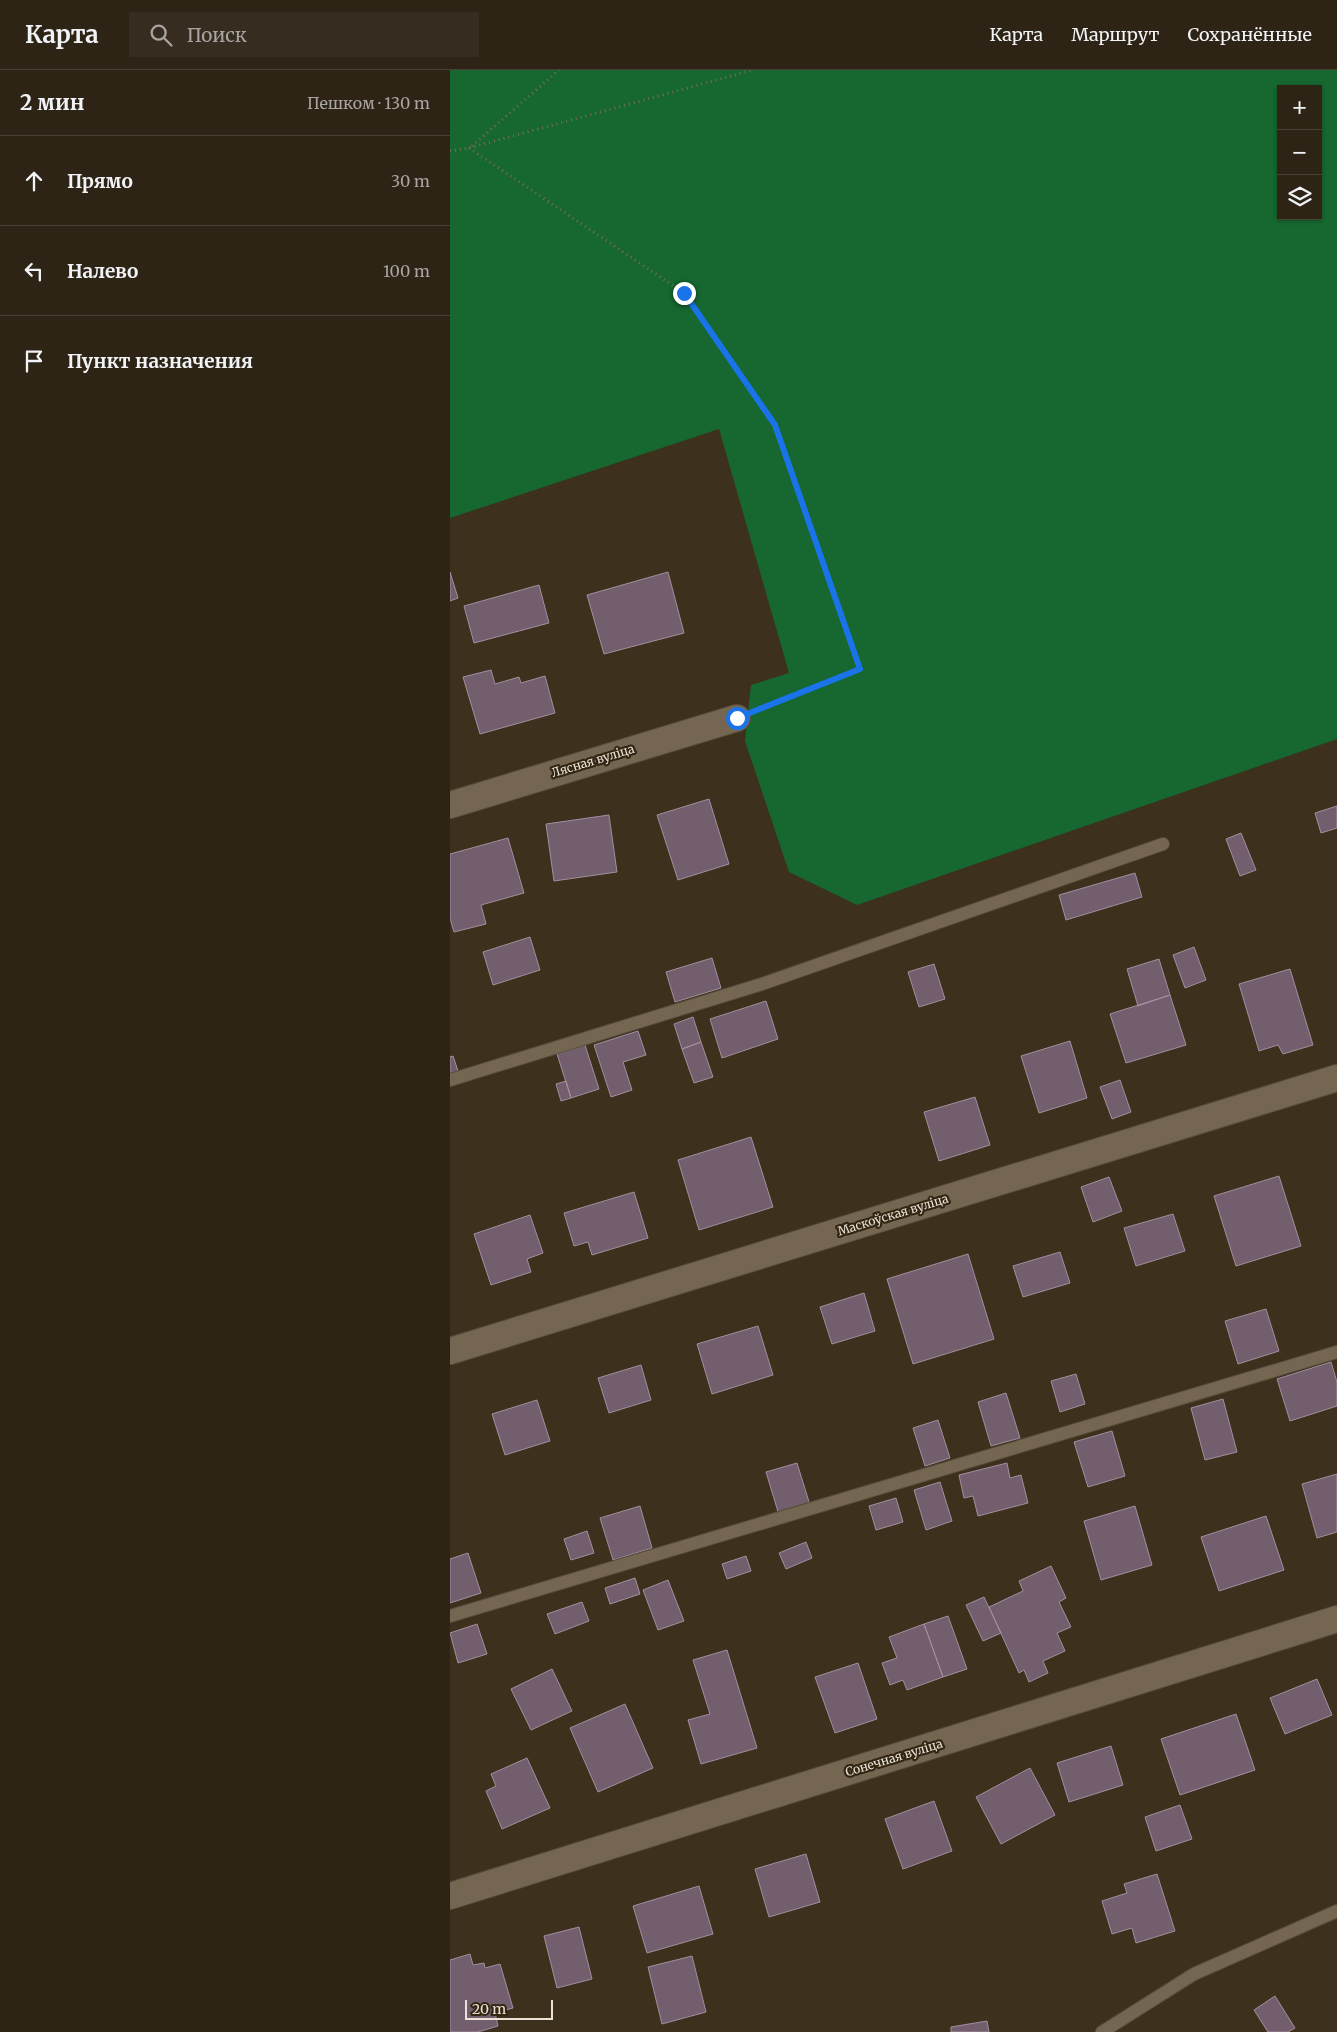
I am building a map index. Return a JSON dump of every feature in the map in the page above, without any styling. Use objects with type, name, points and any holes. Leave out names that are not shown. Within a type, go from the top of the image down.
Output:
[{"type":"street","name":"Лясная вуліца","points":[[450,805],[737,718]]},
{"type":"street","name":"Маскоўская вуліца","points":[[450,1351],[1337,1078]]},
{"type":"street","name":"Сонечная вуліца","points":[[450,1896],[1337,1620]]},
{"type":"lane","points":[[450,1080],[762,984],[1163,844]]},
{"type":"lane","points":[[450,1616],[1337,1352]]},
{"type":"lane","points":[[1102,2032],[1194,1974],[1337,1911]]},
{"type":"path","points":[[469,148],[559,70]]},
{"type":"path","points":[[450,151],[469,148],[753,70]]},
{"type":"path","points":[[469,148],[684,293],[775,425],[860,669],[737,718]]},
{"type":"green space","points":[[450,70],[1337,70],[1337,739],[857,905],[789,872],[745,741],[751,685],[789,673],[719,429],[450,518]]},
{"type":"building","points":[[450,572],[458,598],[450,601]]},
{"type":"building","points":[[668,572],[684,633],[604,654],[587,595]]},
{"type":"building","points":[[539,585],[549,623],[474,643],[464,606]]},
{"type":"building","points":[[491,670],[495,684],[519,677],[521,683],[545,676],[555,713],[480,734],[463,677]]},
{"type":"building","points":[[709,799],[729,864],[678,880],[657,815]]},
{"type":"building","points":[[1337,806],[1337,828],[1321,833],[1315,813]]},
{"type":"building","points":[[609,815],[617,872],[554,881],[546,824]]},
{"type":"building","points":[[1241,833],[1256,870],[1240,876],[1226,839]]},
{"type":"building","points":[[508,838],[524,893],[481,905],[486,924],[454,932],[450,918],[450,854]]},
{"type":"building","points":[[1135,873],[1142,897],[1066,920],[1059,895]]},
{"type":"building","points":[[530,937],[540,970],[493,985],[483,952]]},
{"type":"building","points":[[1194,947],[1206,980],[1185,988],[1173,955]]},
{"type":"building","points":[[712,958],[721,988],[675,1002],[666,972]]},
{"type":"building","points":[[1159,959],[1170,995],[1138,1006],[1127,969]]},
{"type":"building","points":[[934,964],[945,999],[919,1007],[908,972]]},
{"type":"building","points":[[1290,969],[1313,1045],[1283,1054],[1278,1045],[1259,1051],[1239,984]]},
{"type":"building","points":[[1170,995],[1186,1045],[1126,1063],[1110,1014]]},
{"type":"building","points":[[766,1001],[778,1039],[722,1058],[710,1019]]},
{"type":"building","points":[[693,1017],[701,1042],[682,1049],[674,1024]]},
{"type":"building","points":[[638,1031],[646,1055],[623,1062],[632,1090],[611,1097],[594,1045]]},
{"type":"building","points":[[1070,1041],[1087,1098],[1039,1113],[1021,1056]]},
{"type":"building","points":[[701,1042],[713,1077],[694,1083],[682,1049]]},
{"type":"building","points":[[585,1045],[599,1089],[571,1098],[557,1054]]},
{"type":"building","points":[[453,1056],[458,1071],[450,1074],[450,1057]]},
{"type":"building","points":[[1120,1080],[1131,1112],[1112,1119],[1100,1087]]},
{"type":"building","points":[[566,1081],[571,1098],[561,1101],[556,1084]]},
{"type":"building","points":[[975,1097],[990,1145],[939,1161],[924,1112]]},
{"type":"building","points":[[751,1137],[773,1207],[699,1230],[678,1160]]},
{"type":"building","points":[[1279,1176],[1301,1246],[1236,1266],[1214,1196]]},
{"type":"building","points":[[1109,1177],[1122,1211],[1093,1222],[1081,1187]]},
{"type":"building","points":[[634,1192],[648,1238],[592,1255],[588,1242],[574,1246],[564,1213]]},
{"type":"building","points":[[1173,1214],[1185,1251],[1136,1266],[1124,1228]]},
{"type":"building","points":[[530,1215],[543,1253],[527,1259],[531,1272],[491,1285],[474,1234]]},
{"type":"building","points":[[1060,1252],[1070,1283],[1023,1297],[1013,1266]]},
{"type":"building","points":[[968,1254],[994,1339],[913,1364],[887,1279]]},
{"type":"building","points":[[864,1293],[875,1331],[832,1344],[820,1307]]},
{"type":"building","points":[[1266,1309],[1279,1351],[1238,1364],[1225,1321]]},
{"type":"building","points":[[758,1326],[773,1375],[712,1394],[697,1344]]},
{"type":"building","points":[[1331,1362],[1337,1382],[1337,1406],[1290,1421],[1277,1379]]},
{"type":"building","points":[[641,1365],[651,1400],[609,1413],[598,1378]]},
{"type":"building","points":[[1076,1374],[1085,1404],[1060,1412],[1051,1381]]},
{"type":"building","points":[[1006,1393],[1020,1438],[991,1446],[978,1402]]},
{"type":"building","points":[[1223,1399],[1237,1452],[1205,1460],[1191,1408]]},
{"type":"building","points":[[537,1400],[550,1441],[505,1455],[492,1414]]},
{"type":"building","points":[[938,1420],[950,1458],[925,1466],[913,1428]]},
{"type":"building","points":[[1112,1431],[1125,1476],[1088,1487],[1074,1442]]},
{"type":"building","points":[[797,1463],[810,1505],[779,1515],[766,1472]]},
{"type":"building","points":[[1007,1463],[1010,1478],[1021,1475],[1028,1503],[978,1516],[973,1496],[964,1498],[959,1475]]},
{"type":"building","points":[[1337,1474],[1337,1532],[1317,1538],[1302,1484]]},
{"type":"building","points":[[940,1482],[952,1521],[926,1530],[914,1490]]},
{"type":"building","points":[[896,1498],[903,1522],[876,1530],[869,1506]]},
{"type":"building","points":[[640,1506],[652,1548],[613,1560],[600,1518]]},
{"type":"building","points":[[1135,1506],[1152,1565],[1101,1580],[1084,1521]]},
{"type":"building","points":[[1266,1516],[1284,1570],[1219,1591],[1201,1537]]},
{"type":"building","points":[[587,1531],[594,1553],[571,1560],[564,1539]]},
{"type":"building","points":[[806,1542],[812,1558],[786,1569],[779,1553]]},
{"type":"building","points":[[468,1553],[481,1593],[450,1603],[450,1559]]},
{"type":"building","points":[[746,1556],[751,1571],[727,1579],[722,1564]]},
{"type":"building","points":[[1051,1566],[1066,1598],[1059,1602],[1071,1627],[1057,1633],[1065,1651],[1043,1661],[1048,1673],[1029,1682],[1024,1670],[1019,1673],[989,1607],[1023,1591],[1019,1581]]},
{"type":"building","points":[[635,1578],[640,1594],[610,1604],[605,1588]]},
{"type":"building","points":[[668,1580],[684,1621],[658,1630],[643,1590]]},
{"type":"building","points":[[984,1597],[1001,1633],[983,1641],[966,1605]]},
{"type":"building","points":[[582,1602],[589,1621],[555,1634],[547,1614]]},
{"type":"building","points":[[948,1616],[967,1669],[943,1677],[924,1624]]},
{"type":"building","points":[[477,1624],[487,1654],[458,1663],[450,1633]]},
{"type":"building","points":[[924,1624],[943,1677],[907,1690],[903,1680],[890,1685],[882,1663],[897,1658],[889,1637]]},
{"type":"building","points":[[727,1650],[757,1748],[701,1764],[688,1720],[710,1714],[693,1660]]},
{"type":"building","points":[[858,1663],[877,1719],[835,1733],[815,1677]]},
{"type":"building","points":[[552,1669],[572,1711],[531,1730],[511,1689]]},
{"type":"building","points":[[1317,1679],[1332,1715],[1285,1734],[1270,1698]]},
{"type":"building","points":[[625,1704],[653,1768],[598,1792],[570,1728]]},
{"type":"building","points":[[1236,1714],[1255,1770],[1180,1795],[1161,1739]]},
{"type":"building","points":[[1111,1746],[1123,1785],[1069,1802],[1057,1763]]},
{"type":"building","points":[[527,1758],[550,1808],[502,1829],[486,1791],[496,1786],[491,1774]]},
{"type":"building","points":[[1030,1768],[1055,1815],[1001,1844],[976,1797]]},
{"type":"building","points":[[934,1801],[952,1851],[903,1869],[885,1819]]},
{"type":"building","points":[[1180,1805],[1192,1839],[1156,1851],[1145,1817]]},
{"type":"building","points":[[806,1854],[820,1902],[769,1917],[755,1869]]},
{"type":"building","points":[[1157,1874],[1175,1931],[1136,1943],[1132,1928],[1112,1934],[1102,1901],[1127,1893],[1124,1884]]},
{"type":"building","points":[[699,1886],[713,1934],[647,1953],[633,1906]]},
{"type":"building","points":[[579,1927],[592,1979],[557,1988],[544,1936]]},
{"type":"building","points":[[470,1954],[473,1965],[484,1963],[485,1968],[500,1964],[513,2008],[495,2013],[498,2026],[478,2032],[450,2032],[450,1960]]},
{"type":"building","points":[[692,1956],[706,2012],[662,2024],[648,1967]]},
{"type":"building","points":[[1275,1996],[1295,2028],[1288,2032],[1268,2032],[1254,2010]]},
{"type":"building","points":[[987,2021],[989,2032],[951,2032],[951,2027]]},
{"type":"route","points":[[684,293],[775,425],[860,669],[737,718]]}]
